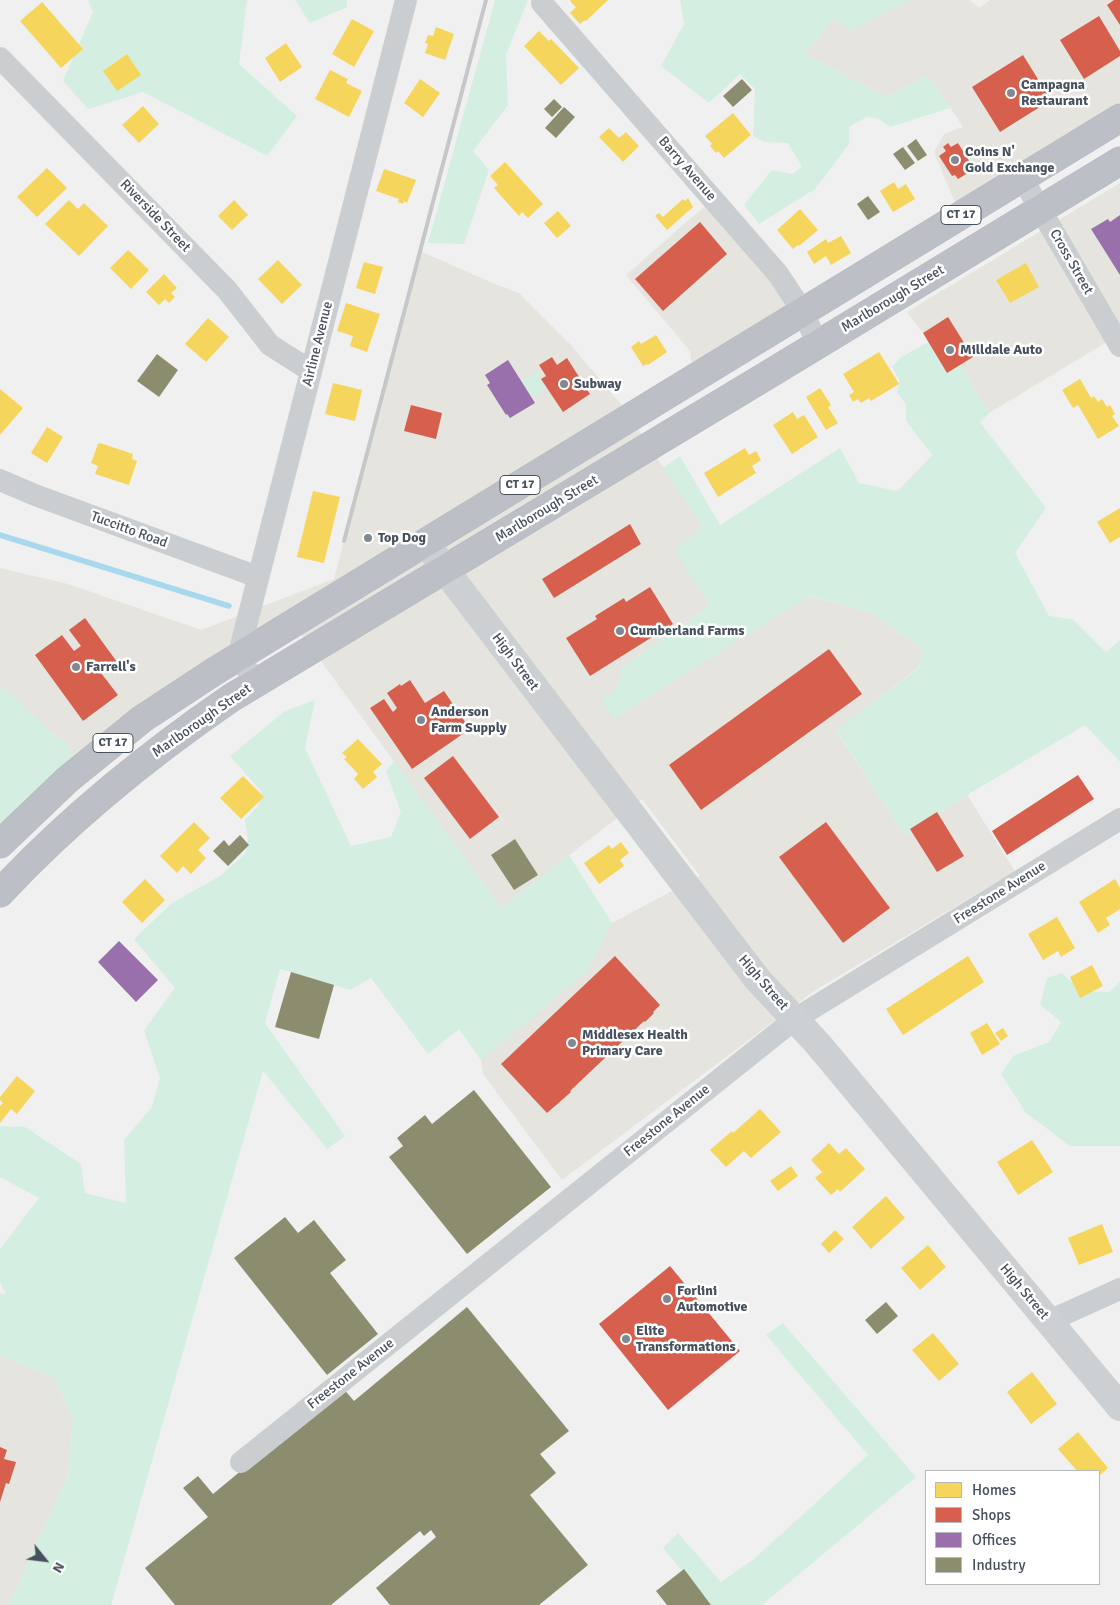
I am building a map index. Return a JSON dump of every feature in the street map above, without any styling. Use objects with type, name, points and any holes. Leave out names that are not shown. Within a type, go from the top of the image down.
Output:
[{"type":"highway","name":"CT 17","points":[[0,844],[67,780],[142,719],[238,657],[1120,118]]},
{"type":"highway","name":"Marlborough Street","points":[[0,893],[90,804],[163,746],[228,700],[1120,161]]},
{"type":"street","name":"Airline Avenue","points":[[238,657],[406,0]]},
{"type":"street","name":"Barry Avenue","points":[[542,3],[778,274],[803,312],[818,345]]},
{"type":"street","name":"Riverside Street","points":[[0,58],[227,290],[270,344],[311,371]]},
{"type":"street","name":"Cross Street","points":[[1022,178],[1120,346]]},
{"type":"street","name":"Tuccitto Road","points":[[0,480],[35,495],[258,578]]},
{"type":"street","name":"High Street","points":[[426,542],[445,570],[758,980],[818,1044],[1120,1407]]},
{"type":"street","points":[[238,657],[257,683]]},
{"type":"street","name":"Freestone Avenue","points":[[241,1462],[794,1019],[1120,819]]},
{"type":"street","points":[[1049,1321],[1120,1289]]},
{"type":"shaded area","points":[[909,0],[970,0],[979,8],[990,0],[1120,0],[1120,103],[983,186],[956,205],[934,152],[944,134],[963,127],[931,79],[924,77],[886,97],[805,54],[833,19],[852,30]]},
{"type":"shaded area","points":[[1120,183],[1120,334],[989,413],[960,365],[947,373],[923,333],[907,312]]},
{"type":"shaded area","points":[[707,204],[773,281],[786,304],[784,311],[692,366],[690,351],[626,275]]},
{"type":"shaded area","points":[[420,251],[519,293],[570,344],[625,409],[702,526],[676,551],[710,606],[621,668],[621,678],[616,689],[614,719],[808,596],[870,612],[922,649],[918,668],[836,731],[905,836],[967,795],[1015,871],[814,991],[562,1180],[483,1074],[481,1060],[587,971],[612,923],[700,876],[642,799],[501,908],[285,612],[74,760],[69,748],[0,685],[0,568],[68,584],[201,630],[334,579]]},
{"type":"shaded area","points":[[0,1356],[54,1377],[73,1418],[67,1477],[9,1605],[0,1605]]},
{"type":"green space","points":[[88,0],[249,0],[247,1],[239,64],[297,116],[267,156],[143,92],[88,109],[63,81],[93,12]]},
{"type":"green space","points":[[295,0],[347,0],[347,7],[310,23]]},
{"type":"green space","points":[[495,0],[528,0],[506,55],[508,105],[473,151],[489,170],[464,244],[428,243]]},
{"type":"green space","points":[[680,0],[909,0],[852,31],[833,19],[805,54],[886,97],[924,77],[931,79],[950,108],[890,127],[879,119],[867,117],[849,127],[849,144],[815,189],[759,224],[744,205],[772,170],[792,174],[802,167],[788,143],[764,142],[753,136],[755,89],[740,74],[709,103],[661,66],[684,24]]},
{"type":"green space","points":[[928,342],[947,373],[960,365],[989,413],[980,422],[1046,508],[1015,553],[1049,616],[1072,619],[1106,652],[1120,640],[1120,762],[1085,725],[967,795],[905,836],[836,730],[918,669],[922,649],[870,612],[809,596],[614,719],[601,700],[618,684],[621,668],[710,606],[675,551],[702,526],[663,468],[680,456],[720,525],[840,448],[859,483],[898,491],[932,455],[906,421],[906,404],[897,393],[900,381],[892,367],[900,358]]},
{"type":"green space","points":[[536,371],[547,388],[532,398],[521,381]]},
{"type":"green space","points":[[0,685],[69,748],[74,760],[0,830]]},
{"type":"green space","points":[[315,700],[305,748],[351,846],[391,837],[401,812],[386,771],[394,761],[501,908],[569,855],[612,923],[587,971],[481,1060],[459,1029],[428,1054],[371,978],[350,990],[280,969],[265,1023],[345,1136],[327,1149],[263,1071],[111,1605],[9,1605],[67,1477],[73,1418],[54,1377],[0,1356],[0,1293],[6,1294],[0,1282],[0,1249],[39,1198],[0,1177],[0,1126],[25,1127],[81,1164],[85,1193],[126,1203],[124,1140],[152,1107],[160,1078],[144,1030],[175,988],[134,939],[172,903],[220,876],[245,854],[248,841],[245,820],[259,805],[262,792],[230,756],[285,711]]},
{"type":"green space","points":[[1062,973],[1081,991],[1109,992],[1120,981],[1120,1146],[1070,1146],[1026,1113],[1001,1074],[1013,1056],[1049,1042],[1061,1022],[1040,1005],[1047,978]]},
{"type":"green space","points":[[783,1323],[916,1477],[762,1605],[711,1605],[663,1548],[678,1533],[721,1582],[754,1559],[868,1455],[766,1335]]},
{"type":"building: Homes","points":[[571,0],[608,0],[586,21],[580,24],[570,13],[576,7]]},
{"type":"building: Homes","points":[[42,2],[83,49],[61,68],[20,21]]},
{"type":"building: Homes","points":[[352,19],[374,31],[354,67],[332,54]]},
{"type":"building: Homes","points":[[436,27],[454,34],[445,60],[425,53],[428,44],[425,43],[428,35],[433,36]]},
{"type":"building: Homes","points":[[539,31],[549,41],[551,39],[579,68],[561,85],[524,46]]},
{"type":"building: Homes","points":[[286,43],[302,67],[280,82],[265,58]]},
{"type":"building: Homes","points":[[127,54],[141,75],[117,91],[103,71]]},
{"type":"building: Homes","points":[[330,70],[348,79],[346,83],[362,91],[349,117],[315,99]]},
{"type":"building: Homes","points":[[420,79],[440,93],[423,117],[404,103]]},
{"type":"building: Homes","points":[[143,106],[159,124],[139,143],[122,125]]},
{"type":"building: Homes","points":[[733,113],[751,135],[724,158],[718,151],[716,153],[710,146],[712,144],[705,136]]},
{"type":"building: Homes","points":[[609,128],[619,138],[626,132],[639,146],[623,162],[599,137]]},
{"type":"building: Homes","points":[[505,162],[543,204],[528,218],[522,212],[519,216],[494,188],[498,185],[490,176]]},
{"type":"building: Homes","points":[[47,168],[67,188],[37,217],[17,197]]},
{"type":"building: Homes","points":[[384,169],[416,180],[407,203],[404,201],[403,204],[398,202],[399,199],[376,191]]},
{"type":"building: Homes","points":[[894,182],[898,189],[906,184],[915,199],[893,212],[880,191]]},
{"type":"building: Homes","points":[[688,198],[693,207],[667,230],[655,216],[659,213],[663,217],[683,199],[685,201]]},
{"type":"building: Homes","points":[[69,200],[78,209],[84,203],[108,226],[79,256],[45,224]]},
{"type":"building: Homes","points":[[234,200],[248,215],[232,230],[218,216]]},
{"type":"building: Homes","points":[[800,209],[818,230],[793,249],[777,230]]},
{"type":"building: Homes","points":[[558,211],[571,226],[557,238],[544,223]]},
{"type":"building: Homes","points":[[841,236],[851,253],[831,265],[826,256],[814,264],[807,252],[826,239],[828,243]]},
{"type":"building: Homes","points":[[128,250],[149,270],[131,289],[110,268]]},
{"type":"building: Homes","points":[[278,260],[302,285],[282,304],[258,279]]},
{"type":"building: Homes","points":[[364,262],[383,267],[375,294],[356,288]]},
{"type":"building: Homes","points":[[1026,263],[1039,287],[1010,303],[996,280]]},
{"type":"building: Homes","points":[[164,274],[177,288],[171,293],[175,297],[169,303],[165,299],[159,305],[146,292]]},
{"type":"building: Homes","points":[[346,303],[380,314],[367,352],[350,346],[353,336],[337,331]]},
{"type":"building: Homes","points":[[208,318],[229,337],[206,362],[185,344]]},
{"type":"building: Homes","points":[[656,335],[667,352],[648,365],[643,366],[631,347],[639,341],[641,344]]},
{"type":"building: Homes","points":[[879,352],[899,384],[871,401],[869,398],[861,403],[858,399],[853,402],[849,395],[854,392],[843,374]]},
{"type":"building: Homes","points":[[1080,379],[1091,398],[1094,396],[1098,402],[1102,399],[1107,407],[1110,405],[1115,414],[1112,416],[1119,426],[1098,439],[1078,405],[1073,408],[1062,390]]},
{"type":"building: Homes","points":[[333,383],[362,390],[355,421],[325,414]]},
{"type":"building: Homes","points":[[820,388],[831,405],[828,407],[838,423],[826,430],[806,397]]},
{"type":"building: Homes","points":[[0,389],[23,408],[0,435]]},
{"type":"building: Homes","points":[[793,412],[797,419],[804,415],[818,437],[792,454],[773,425]]},
{"type":"building: Homes","points":[[47,427],[63,437],[47,463],[31,453]]},
{"type":"building: Homes","points":[[100,443],[133,454],[132,459],[137,461],[129,485],[95,474],[98,466],[91,463]]},
{"type":"building: Homes","points":[[745,448],[749,455],[756,451],[761,460],[752,466],[756,473],[718,497],[704,473]]},
{"type":"building: Homes","points":[[313,491],[340,497],[324,563],[297,557]]},
{"type":"building: Homes","points":[[1120,508],[1120,537],[1110,543],[1097,522]]},
{"type":"building: Homes","points":[[358,739],[382,764],[373,772],[377,777],[363,789],[354,779],[358,774],[344,759],[347,757],[342,753]]},
{"type":"building: Homes","points":[[243,776],[264,797],[241,819],[220,798]]},
{"type":"building: Homes","points":[[194,822],[210,838],[198,850],[206,858],[191,874],[183,866],[177,873],[160,856]]},
{"type":"building: Homes","points":[[621,842],[629,853],[620,860],[624,866],[599,884],[584,863],[609,845],[612,849]]},
{"type":"building: Homes","points":[[145,879],[165,900],[142,923],[122,902]]},
{"type":"building: Homes","points":[[1115,879],[1120,888],[1120,909],[1106,918],[1110,925],[1098,933],[1079,902]]},
{"type":"building: Homes","points":[[1057,917],[1075,948],[1061,957],[1058,951],[1043,960],[1028,934]]},
{"type":"building: Homes","points":[[968,956],[984,982],[903,1035],[886,1009]]},
{"type":"building: Homes","points":[[1092,965],[1103,986],[1080,998],[1070,977]]},
{"type":"building: Homes","points":[[987,1023],[1000,1044],[982,1055],[970,1033]]},
{"type":"building: Homes","points":[[1003,1028],[1008,1036],[1001,1041],[995,1033]]},
{"type":"building: Homes","points":[[17,1076],[35,1091],[17,1114],[11,1109],[0,1123],[0,1106],[3,1103],[0,1097]]},
{"type":"building: Homes","points":[[760,1109],[781,1132],[751,1158],[744,1151],[726,1167],[710,1150]]},
{"type":"building: Homes","points":[[1032,1140],[1053,1172],[1018,1195],[997,1162]]},
{"type":"building: Homes","points":[[829,1143],[839,1154],[846,1148],[865,1169],[840,1192],[838,1189],[831,1195],[815,1178],[822,1172],[811,1160]]},
{"type":"building: Homes","points":[[791,1166],[798,1176],[778,1191],[770,1181]]},
{"type":"building: Homes","points":[[886,1196],[905,1218],[871,1249],[852,1227]]},
{"type":"building: Homes","points":[[1102,1224],[1113,1252],[1079,1265],[1068,1238]]},
{"type":"building: Homes","points":[[835,1230],[844,1239],[829,1253],[821,1244]]},
{"type":"building: Homes","points":[[928,1245],[946,1267],[920,1290],[901,1268]]},
{"type":"building: Homes","points":[[933,1333],[959,1364],[939,1381],[912,1350]]},
{"type":"building: Homes","points":[[1032,1372],[1057,1404],[1031,1424],[1007,1392]]},
{"type":"building: Homes","points":[[1078,1432],[1108,1468],[1100,1475],[1100,1470],[1076,1470],[1058,1449]]},
{"type":"building: Shops","points":[[1114,0],[1120,0],[1120,25],[1107,5]]},
{"type":"building: Shops","points":[[1099,16],[1120,51],[1120,56],[1084,79],[1060,40]]},
{"type":"building: Shops","name":"Campagna Restaurant","points":[[1023,55],[1051,100],[1000,132],[972,87]]},
{"type":"building: Shops","name":"Coins N' Gold Exchange","points":[[948,143],[951,147],[958,143],[973,170],[958,179],[955,175],[952,176],[939,156],[946,151],[943,147]]},
{"type":"building: Shops","points":[[700,222],[727,254],[663,311],[635,279]]},
{"type":"building: Shops","name":"Milldale Auto","points":[[948,317],[973,357],[947,373],[923,333]]},
{"type":"building: Shops","name":"Subway","points":[[552,357],[557,365],[567,358],[590,394],[563,412],[541,379],[546,376],[539,365]]},
{"type":"building: Shops","points":[[411,405],[442,413],[436,439],[404,431]]},
{"type":"building: Shops","points":[[630,524],[641,544],[554,598],[542,579]]},
{"type":"building: Shops","name":"Cumberland Farms","points":[[650,587],[673,624],[590,676],[566,638],[597,619],[595,616],[624,598],[626,602]]},
{"type":"building: Shops","name":"Farrell's","points":[[85,618],[117,662],[101,673],[118,695],[83,721],[35,655],[62,635],[74,651],[81,646],[69,630]]},
{"type":"building: Shops","points":[[829,649],[862,694],[701,810],[669,765]]},
{"type":"building: Shops","name":"Anderson Farm Supply","points":[[410,680],[425,703],[444,691],[470,729],[412,769],[370,708],[384,699],[393,712],[397,708],[387,693]]},
{"type":"building: Shops","points":[[453,756],[499,817],[470,839],[424,778]]},
{"type":"building: Shops","points":[[1078,775],[1094,799],[1007,855],[992,831]]},
{"type":"building: Shops","points":[[937,812],[964,856],[937,872],[910,829]]},
{"type":"building: Shops","points":[[826,822],[890,908],[843,943],[779,857]]},
{"type":"building: Shops","name":"Middlesex Health Primary Care","points":[[615,956],[660,1005],[645,1022],[547,1113],[501,1064]]},
{"type":"building: Shops","points":[[670,1266],[740,1351],[668,1410],[599,1324]]},
{"type":"building: Shops","points":[[0,1447],[7,1450],[4,1459],[16,1462],[9,1484],[6,1483],[0,1502]]},
{"type":"building: Offices","points":[[1120,215],[1120,275],[1091,229],[1108,219],[1110,222]]},
{"type":"building: Offices","points":[[508,360],[535,403],[510,418],[506,415],[487,385],[490,383],[485,375]]},
{"type":"building: Offices","points":[[119,941],[158,980],[136,1002],[98,962]]},
{"type":"building: Industry","points":[[742,79],[752,90],[733,107],[723,96]]},
{"type":"building: Industry","points":[[554,99],[562,107],[552,117],[544,109]]},
{"type":"building: Industry","points":[[564,107],[575,117],[556,138],[545,128]]},
{"type":"building: Industry","points":[[916,139],[927,155],[918,161],[907,146]]},
{"type":"building: Industry","points":[[903,147],[915,163],[905,170],[893,154]]},
{"type":"building: Industry","points":[[868,196],[880,212],[868,220],[857,204]]},
{"type":"building: Industry","points":[[157,354],[178,370],[159,397],[137,381]]},
{"type":"building: Industry","points":[[240,835],[249,845],[228,866],[213,851],[224,840],[229,846]]},
{"type":"building: Industry","points":[[515,839],[538,875],[514,890],[491,855]]},
{"type":"building: Industry","points":[[291,972],[334,985],[319,1039],[275,1027]]},
{"type":"building: Industry","points":[[474,1090],[551,1187],[467,1254],[389,1157],[403,1146],[397,1138],[425,1115],[432,1124]]},
{"type":"building: Industry","points":[[285,1217],[298,1233],[314,1220],[346,1260],[330,1273],[378,1334],[327,1375],[234,1258]]},
{"type":"building: Industry","points":[[886,1302],[898,1316],[877,1334],[865,1320]]},
{"type":"building: Industry","points":[[467,1307],[569,1431],[540,1454],[556,1473],[530,1495],[588,1565],[539,1605],[390,1605],[376,1588],[436,1537],[431,1530],[424,1536],[420,1531],[331,1605],[175,1605],[145,1568],[208,1517],[183,1488],[198,1476],[213,1494],[342,1387],[354,1401]]},
{"type":"building: Industry","points":[[684,1569],[711,1605],[667,1605],[656,1591]]},
{"type":"waterway","points":[[0,535],[229,606]]},
{"type":"railway","points":[[344,541],[486,0]]},
{"type":"place","name":"Campagna Restaurant","points":[[1011,93]]},
{"type":"place","name":"Coins N' Gold Exchange","points":[[955,160]]},
{"type":"place","name":"Milldale Auto","points":[[950,350]]},
{"type":"place","name":"Subway","points":[[564,384]]},
{"type":"place","name":"Top Dog","points":[[368,538]]},
{"type":"place","name":"Cumberland Farms","points":[[620,631]]},
{"type":"place","name":"Farrell's","points":[[76,667]]},
{"type":"place","name":"Anderson Farm Supply","points":[[421,720]]},
{"type":"place","name":"Middlesex Health Primary Care","points":[[572,1043]]},
{"type":"place","name":"Forlini Automotive","points":[[667,1299]]},
{"type":"place","name":"Elite Transformations","points":[[626,1339]]}]
